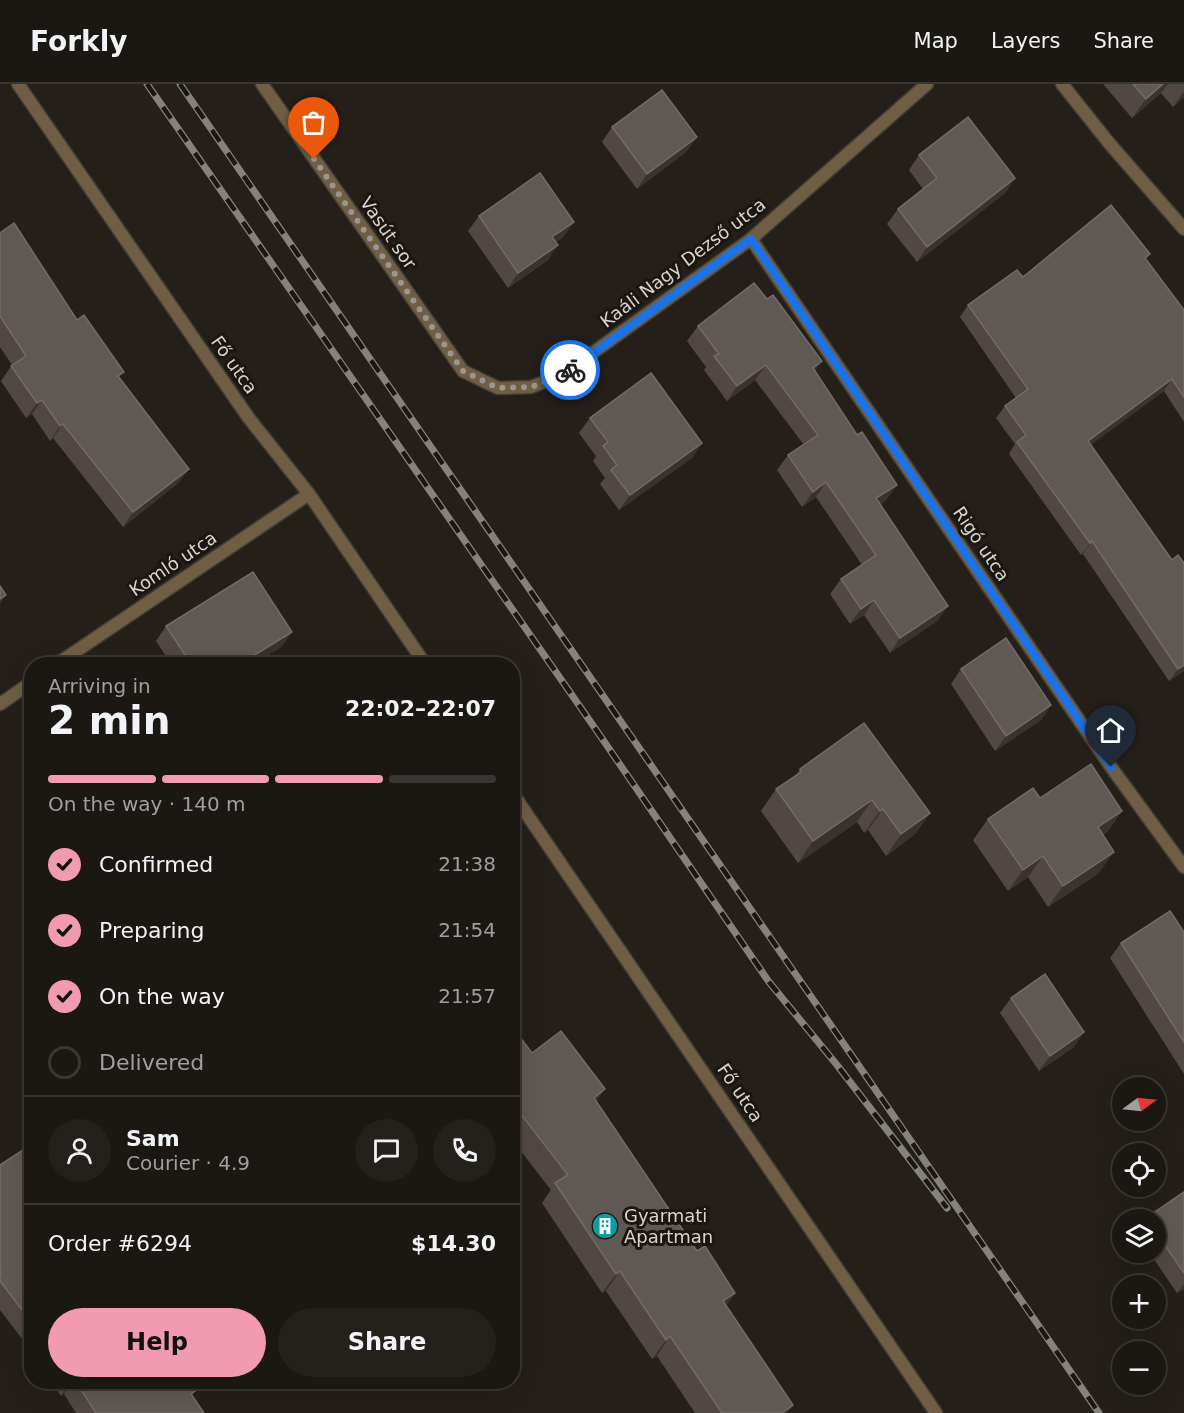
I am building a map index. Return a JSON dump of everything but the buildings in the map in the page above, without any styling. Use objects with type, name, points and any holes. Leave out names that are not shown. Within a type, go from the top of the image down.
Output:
[{"type":"street","name":"Fő utca","points":[[18,84],[248,417],[309,494],[420,657]]},
{"type":"street","name":"Vasút sor","points":[[262,84],[463,371],[498,388]]},
{"type":"street","name":"Kaáli Nagy Dezső utca","points":[[498,388],[531,387],[562,375],[751,239],[927,84]]},
{"type":"street","points":[[1062,84],[1184,229]]},
{"type":"street","name":"Rigó utca","points":[[751,239],[1111,767],[1184,867]]},
{"type":"street","name":"Komló utca","points":[[67,657],[309,494]]},
{"type":"street","points":[[0,704],[24,688]]},
{"type":"street","name":"Fő utca","points":[[520,804],[936,1413]]},
{"type":"railway","points":[[147,84],[769,982],[837,1065],[947,1208]]},
{"type":"railway","points":[[180,84],[1099,1413]]},
{"type":"way so far","points":[[314,159],[463,371],[498,388],[531,387],[570,370]]},
{"type":"place","name":"Gyarmati Apartman","points":[[605,1226]]},
{"type":"route","points":[[570,370],[751,239],[1111,767]]}]
